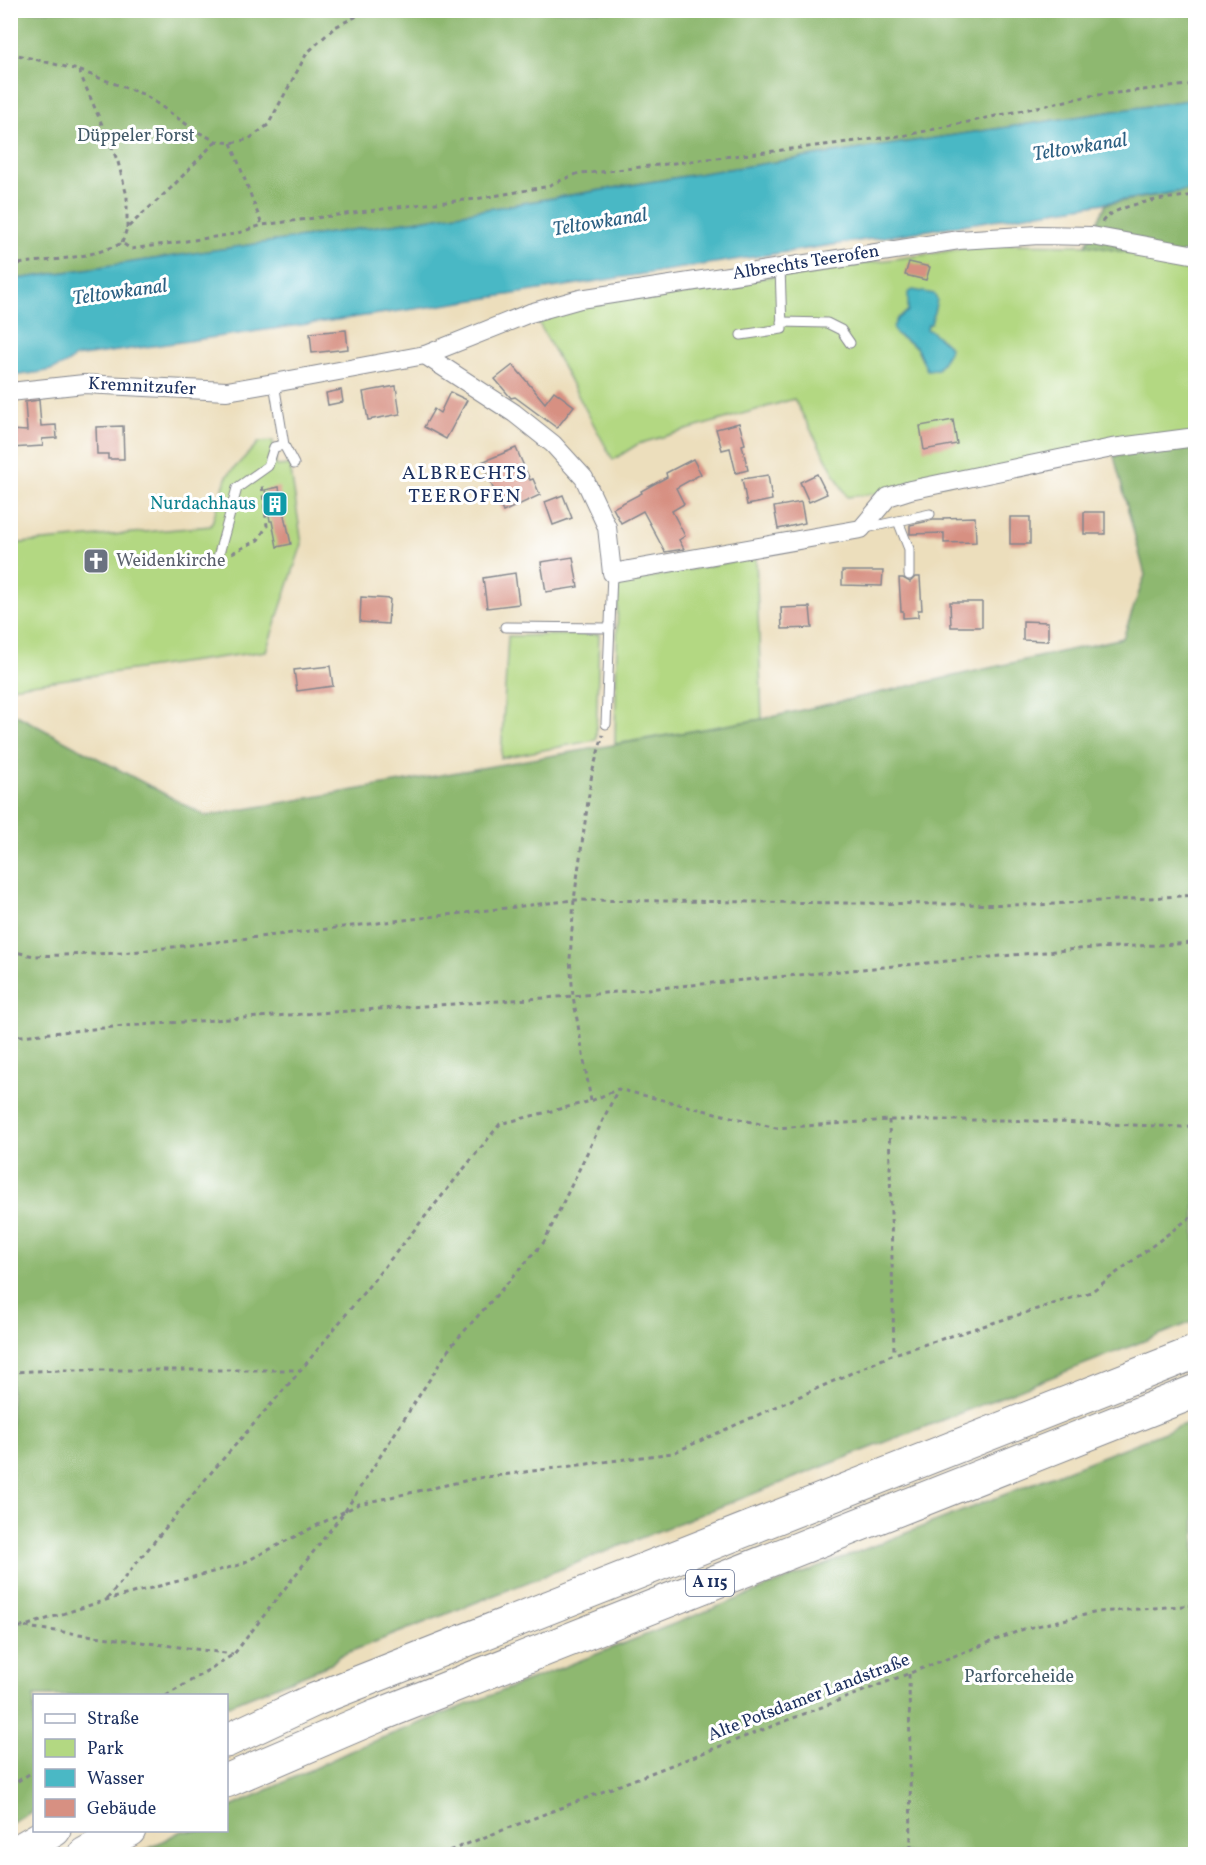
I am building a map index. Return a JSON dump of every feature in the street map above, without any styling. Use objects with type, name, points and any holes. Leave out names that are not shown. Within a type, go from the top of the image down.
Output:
[{"type":"highway","name":"A 115","points":[[228,1740],[325,1695],[1196,1353]]},
{"type":"highway","name":"A 115","points":[[228,1780],[376,1716],[1196,1391]]},
{"type":"highway","points":[[13,1854],[51,1832]]},
{"type":"highway","points":[[85,1854],[125,1832]]},
{"type":"street","name":"Albrechts Teerofen","points":[[274,383],[425,355],[530,313],[580,298],[959,240],[1039,235],[1092,236],[1196,255]]},
{"type":"street","points":[[425,355],[514,413],[553,444],[584,478],[607,527],[615,578],[861,529],[888,497],[910,490],[1112,448],[1196,437]]},
{"type":"street","name":"Kremnitzufer","points":[[10,392],[84,384],[227,391],[274,383]]},
{"type":"lane","points":[[741,335],[782,329],[780,267]]},
{"type":"lane","points":[[782,322],[827,323],[841,330],[850,342]]},
{"type":"lane","points":[[274,383],[284,445],[294,464]]},
{"type":"lane","points":[[217,561],[237,488],[268,466],[274,447],[284,445]]},
{"type":"lane","points":[[861,529],[930,514]]},
{"type":"lane","points":[[898,521],[909,549],[909,575]]},
{"type":"lane","points":[[606,724],[610,628],[615,578]]},
{"type":"lane","points":[[505,627],[610,628]]},
{"type":"path","points":[[10,53],[78,70],[145,95],[196,131],[216,141],[231,143],[249,139],[268,125],[307,53],[335,27],[369,10]]},
{"type":"path","points":[[10,265],[82,257],[106,251],[122,243],[127,228],[127,196],[118,162],[78,70]]},
{"type":"path","points":[[122,243],[131,249],[235,234],[262,225],[406,206],[476,200],[545,187],[579,173],[907,135],[1089,96],[1196,84]]},
{"type":"path","points":[[127,228],[171,188],[216,141]]},
{"type":"path","points":[[231,143],[262,225]]},
{"type":"path","points":[[1092,236],[1105,218],[1122,209],[1139,203],[1196,195]]},
{"type":"path","points":[[217,561],[258,540],[267,526],[261,486],[268,466]]},
{"type":"path","points":[[591,1101],[573,996],[570,959],[574,900],[592,772],[606,724]]},
{"type":"path","points":[[10,951],[33,957],[122,953],[574,900],[1037,905],[1196,895]]},
{"type":"path","points":[[10,1037],[124,1026],[573,996],[1077,949],[1196,943]]},
{"type":"path","points":[[168,1694],[234,1654],[345,1511],[452,1346],[544,1242],[618,1089]]},
{"type":"path","points":[[106,1600],[209,1475],[301,1370],[500,1124],[591,1101],[618,1089],[776,1128],[889,1120],[1006,1120],[1196,1125]]},
{"type":"path","points":[[889,1120],[894,1354]]},
{"type":"path","points":[[22,1627],[106,1600],[239,1565],[359,1504],[478,1478],[673,1454],[894,1354],[1091,1292],[1196,1214]]},
{"type":"path","points":[[10,1372],[301,1370]]},
{"type":"path","name":"Alte Potsdamer Landstraße","points":[[441,1854],[1024,1629],[1098,1612],[1196,1605]]},
{"type":"path","points":[[10,1627],[234,1654]]},
{"type":"path","points":[[909,1674],[911,1854]]},
{"type":"path","points":[[10,1786],[33,1772]]},
{"type":"green space","name":"Düppeler Forst","points":[[11,11],[1195,11],[1195,99],[722,170],[427,219],[11,280]]},
{"type":"green space","points":[[1195,189],[1195,265],[1086,245],[1106,204]]},
{"type":"green space","points":[[1002,244],[1086,245],[1196,265],[1195,437],[910,490],[847,497],[794,399],[638,444],[613,460],[536,318],[580,304]],"holes":[[[908,311],[931,324],[928,324],[927,330],[950,347],[922,360],[916,347],[896,334],[897,319]]]},
{"type":"green space","points":[[273,441],[276,466],[290,465],[302,544],[266,651],[11,687],[10,544],[211,526],[227,476],[259,442]]},
{"type":"green space","points":[[1195,446],[1195,1321],[339,1656],[331,1664],[228,1706],[228,1694],[33,1694],[33,1811],[11,1824],[11,712],[206,816],[762,719],[1123,638],[1145,575],[1114,456]]},
{"type":"green space","points":[[756,557],[762,719],[615,744],[618,583]]},
{"type":"green space","points":[[599,634],[596,740],[501,758],[508,636]]},
{"type":"green space","name":"Parforceheide","points":[[1195,1420],[1195,1854],[139,1854],[179,1832],[228,1832],[228,1809],[359,1747]]},
{"type":"water","name":"Teltowkanal","points":[[1195,99],[1195,189],[436,306],[75,357],[53,369],[11,376],[11,280],[427,219],[722,170]]},
{"type":"water","points":[[913,290],[934,294],[937,300],[931,324],[928,324],[927,330],[950,347],[938,369],[927,370],[916,347],[896,334],[893,327],[897,319],[908,311],[908,293]]},
{"type":"building","points":[[909,262],[930,267],[926,280],[905,275]]},
{"type":"building","points":[[346,330],[348,349],[312,353],[310,333]]},
{"type":"building","points":[[513,365],[545,403],[554,391],[574,406],[557,428],[515,397],[511,398],[495,379]]},
{"type":"building","points":[[396,386],[400,414],[368,420],[363,392]]},
{"type":"building","points":[[341,390],[343,402],[328,405],[326,393]]},
{"type":"building","points":[[450,392],[467,400],[446,439],[424,427],[434,409],[440,413]]},
{"type":"building","points":[[39,400],[41,426],[56,425],[57,438],[42,439],[43,446],[10,448],[10,430],[27,431],[25,402]]},
{"type":"building","points":[[953,420],[957,444],[924,450],[920,426]]},
{"type":"building","points":[[739,423],[745,444],[742,445],[748,470],[736,473],[730,448],[722,450],[716,429]]},
{"type":"building","points":[[123,426],[124,459],[108,459],[108,454],[97,454],[96,427]]},
{"type":"building","points":[[516,448],[530,480],[533,479],[540,495],[503,512],[482,462]]},
{"type":"building","points":[[693,459],[701,474],[676,488],[684,504],[672,511],[685,536],[679,540],[684,549],[665,552],[643,511],[621,523],[613,508],[642,493],[641,491],[667,477],[666,473]]},
{"type":"building","points":[[817,474],[827,494],[809,502],[800,482]]},
{"type":"building","points":[[768,475],[772,500],[747,505],[742,479]]},
{"type":"building","points":[[279,487],[291,544],[277,547],[265,490]]},
{"type":"building","points":[[563,495],[572,518],[553,525],[545,502]]},
{"type":"building","points":[[801,502],[805,523],[778,529],[774,507]]},
{"type":"building","points":[[1084,512],[1105,512],[1105,534],[1084,534]]},
{"type":"building","points":[[975,517],[976,542],[944,543],[944,533],[910,534],[910,525],[943,520],[943,518]]},
{"type":"building","points":[[1010,517],[1030,517],[1030,544],[1010,544]]},
{"type":"building","points":[[573,557],[578,587],[546,592],[541,562]]},
{"type":"building","points":[[842,571],[883,571],[882,586],[842,585]]},
{"type":"building","points":[[515,573],[519,604],[487,608],[483,578]]},
{"type":"building","points":[[915,577],[920,577],[922,610],[918,610],[918,617],[903,618],[899,578],[910,582]]},
{"type":"building","points":[[361,597],[390,599],[388,624],[360,622]]},
{"type":"building","points":[[950,602],[982,602],[982,627],[951,627]]},
{"type":"building","points":[[810,607],[812,628],[782,629],[781,608]]},
{"type":"building","points":[[1023,621],[1048,622],[1048,641],[1023,640]]},
{"type":"building","points":[[330,666],[333,686],[297,691],[294,670]]},
{"type":"place","name":"Nurdachhaus","points":[[275,504]]},
{"type":"place","name":"Weidenkirche","points":[[96,561]]},
{"type":"district","name":"ALBRECHTS TEEROFEN","points":[[465,486]]}]
